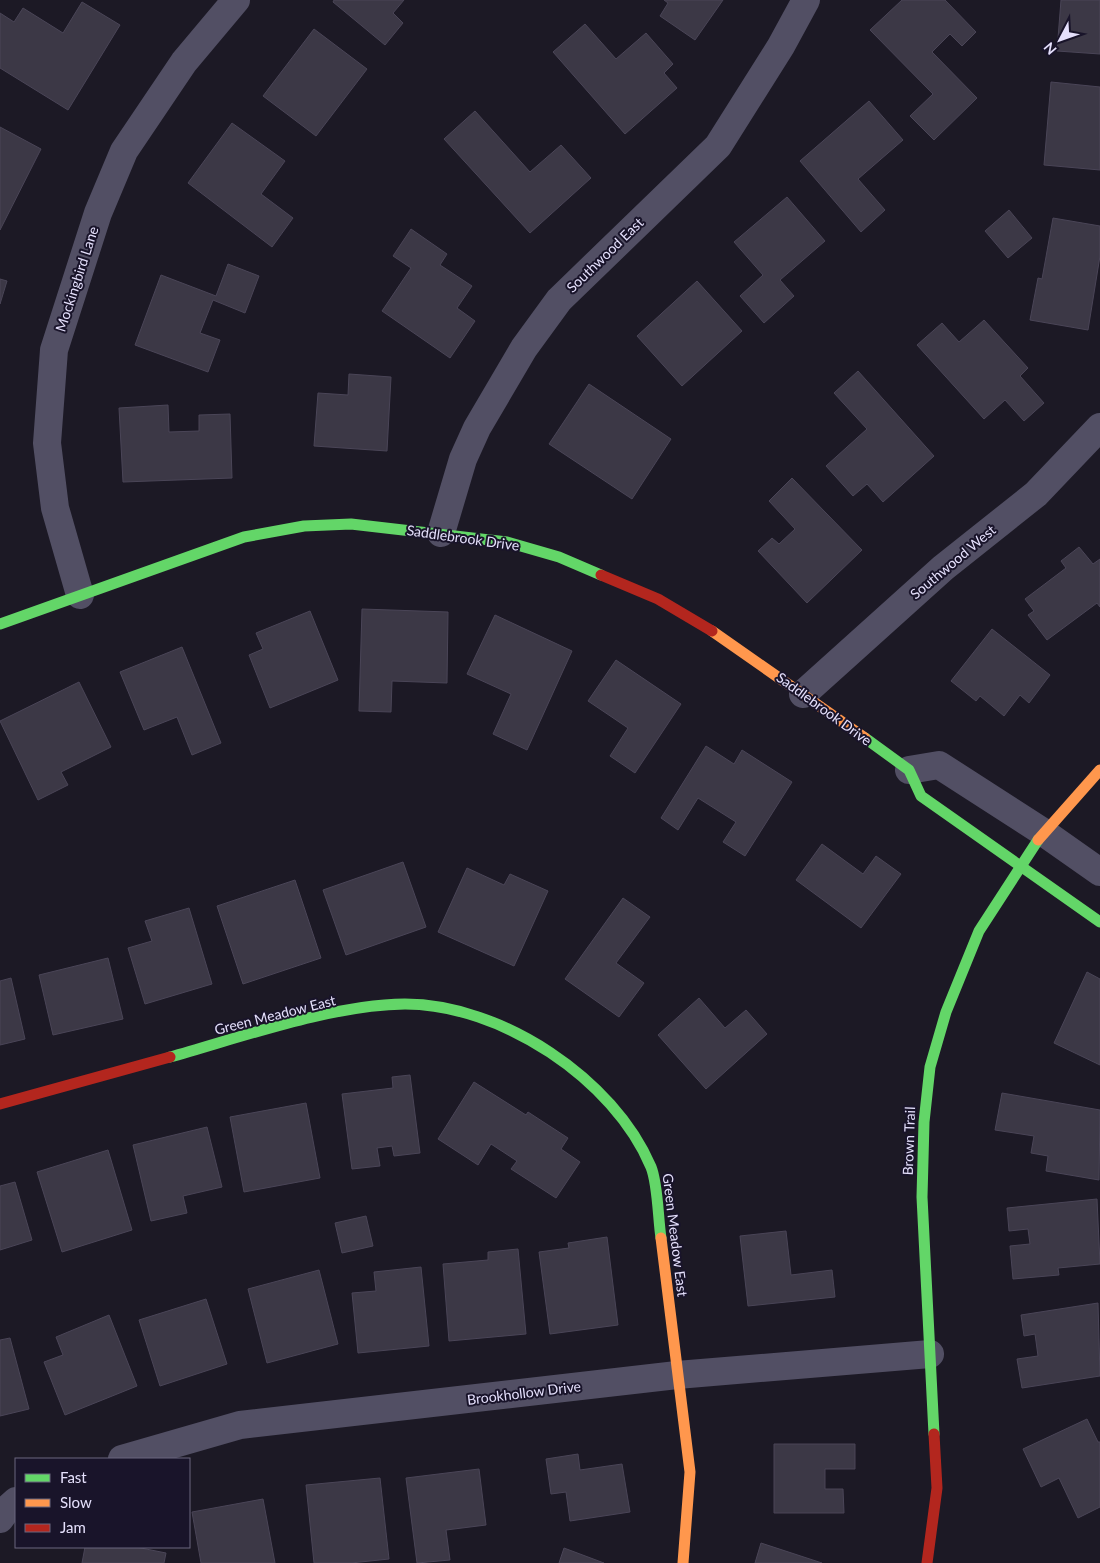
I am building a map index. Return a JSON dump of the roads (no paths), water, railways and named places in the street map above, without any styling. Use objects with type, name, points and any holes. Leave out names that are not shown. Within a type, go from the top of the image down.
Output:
[{"type":"street","name":"Mockingbird Lane","points":[[80,595],[55,508],[47,443],[54,350],[98,213],[124,151],[184,62],[236,0]]},
{"type":"street","name":"Southwood East","points":[[441,532],[463,459],[524,348],[559,300],[718,146],[806,0]]},
{"type":"street","name":"Southwood West","points":[[803,694],[943,568],[1036,494],[1100,427]]},
{"type":"street","name":"Saddlebrook Drive","points":[[0,624],[244,538],[304,526],[351,524],[441,532],[507,542],[559,557],[658,599],[728,641],[909,770],[921,796],[1100,922]]},
{"type":"street","points":[[909,770],[938,765],[1043,832],[1100,872]]},
{"type":"street","name":"Brown Trail","points":[[927,1563],[937,1488],[922,1197],[924,1122],[930,1067],[946,1012],[979,931],[1019,866],[1043,832],[1100,770]]},
{"type":"street","name":"Green Meadow East","points":[[0,1104],[321,1016],[389,1006],[428,1005],[481,1016],[515,1031],[579,1072],[603,1095],[641,1144],[652,1170],[690,1472],[683,1563]]},
{"type":"street","name":"Brookhollow Drive","points":[[125,1458],[240,1425],[677,1375],[930,1354]]},
{"type":"street","points":[[0,1520],[8,1508],[15,1503]]}]
